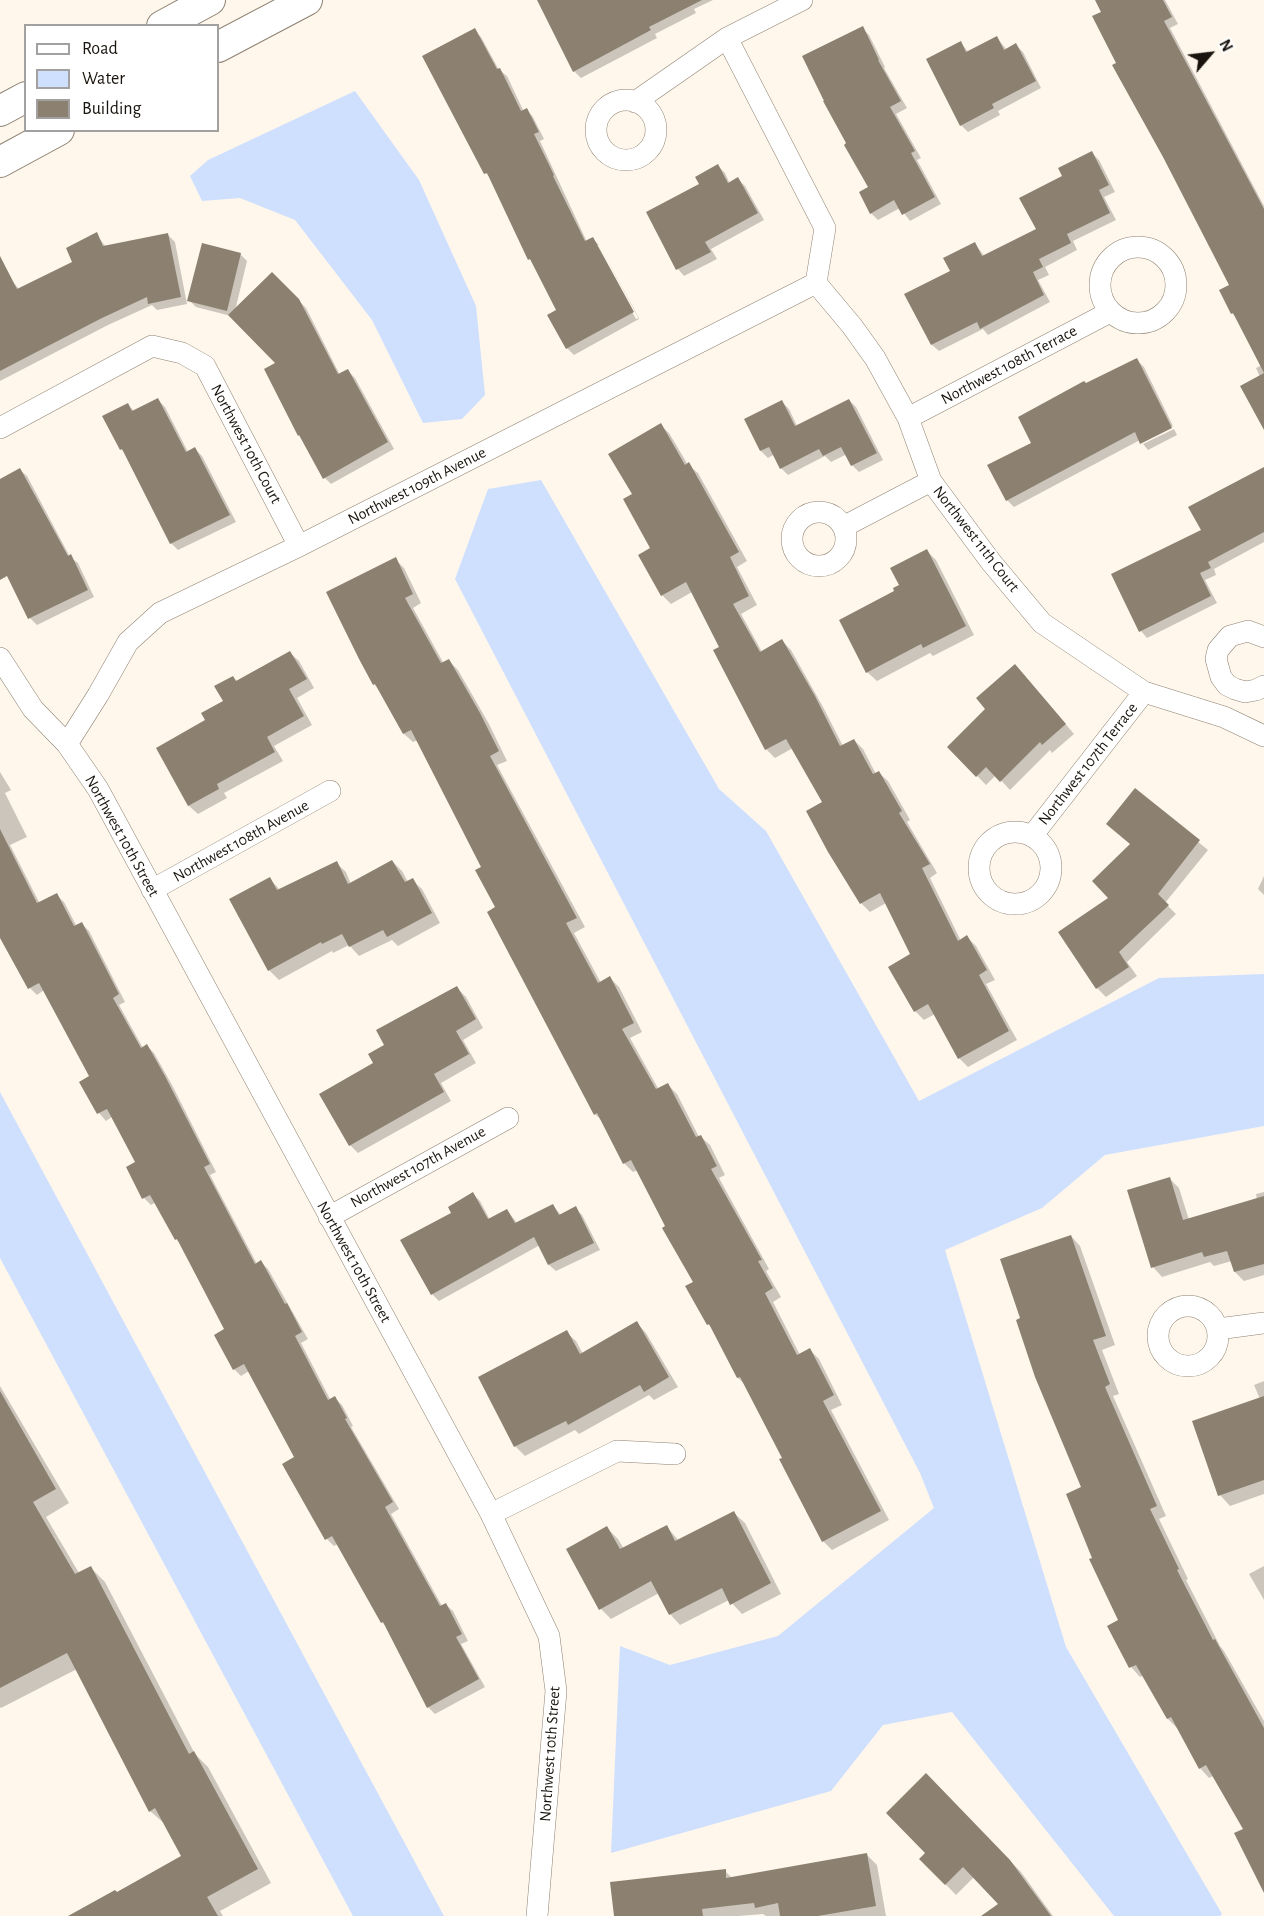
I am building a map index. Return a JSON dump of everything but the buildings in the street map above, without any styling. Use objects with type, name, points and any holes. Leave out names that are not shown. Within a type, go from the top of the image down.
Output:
[{"type":"main road","points":[[166,24],[210,0]]},
{"type":"main road","points":[[219,46],[307,0]]},
{"type":"main road","points":[[0,111],[24,98]]},
{"type":"main road","points":[[0,162],[55,132]]},
{"type":"street","points":[[635,102],[727,38],[802,0]]},
{"type":"street","points":[[727,38],[825,228],[816,283]]},
{"type":"street","name":"Northwest 11th Court","points":[[816,283],[875,358],[908,418],[931,481],[991,562],[1042,623],[1144,692],[1224,717],[1264,736]]},
{"type":"street","name":"Northwest 109th Avenue","points":[[67,744],[128,642],[160,613],[299,546],[816,283]]},
{"type":"street","name":"Northwest 108th Terrace","points":[[908,418],[1110,312]]},
{"type":"street","name":"Northwest 10th Court","points":[[0,429],[152,346],[182,353],[205,366],[299,546]]},
{"type":"street","points":[[843,527],[931,481]]},
{"type":"street","points":[[1264,637],[1248,631],[1230,636],[1218,650],[1216,659],[1221,677],[1235,690],[1245,692],[1264,686]]},
{"type":"street","name":"Northwest 10th Street","points":[[0,658],[33,709],[67,744],[98,789],[491,1514],[549,1636],[556,1691],[537,1916]]},
{"type":"street","points":[[1224,717],[1235,690]]},
{"type":"street","name":"Northwest 107th Terrace","points":[[1032,836],[1144,692]]},
{"type":"street","name":"Northwest 108th Avenue","points":[[152,890],[330,791]]},
{"type":"street","name":"Northwest 107th Avenue","points":[[329,1217],[508,1118]]},
{"type":"street","points":[[1218,1329],[1264,1323]]},
{"type":"street","points":[[491,1514],[617,1451],[675,1454]]},
{"type":"water","points":[[355,91],[419,180],[476,306],[485,395],[462,419],[423,423],[372,320],[295,220],[240,198],[202,201],[190,176],[208,160]]},
{"type":"water","points":[[541,480],[719,789],[766,831],[919,1101],[1159,978],[1264,974],[1264,1126],[1105,1155],[1042,1208],[945,1250],[1066,1647],[1222,1914],[1220,1916],[1114,1916],[952,1712],[883,1725],[831,1791],[611,1853],[620,1646],[670,1665],[778,1636],[934,1508],[920,1473],[455,579],[488,489]]},
{"type":"water","points":[[0,1092],[444,1916],[353,1916],[0,1258]]}]
